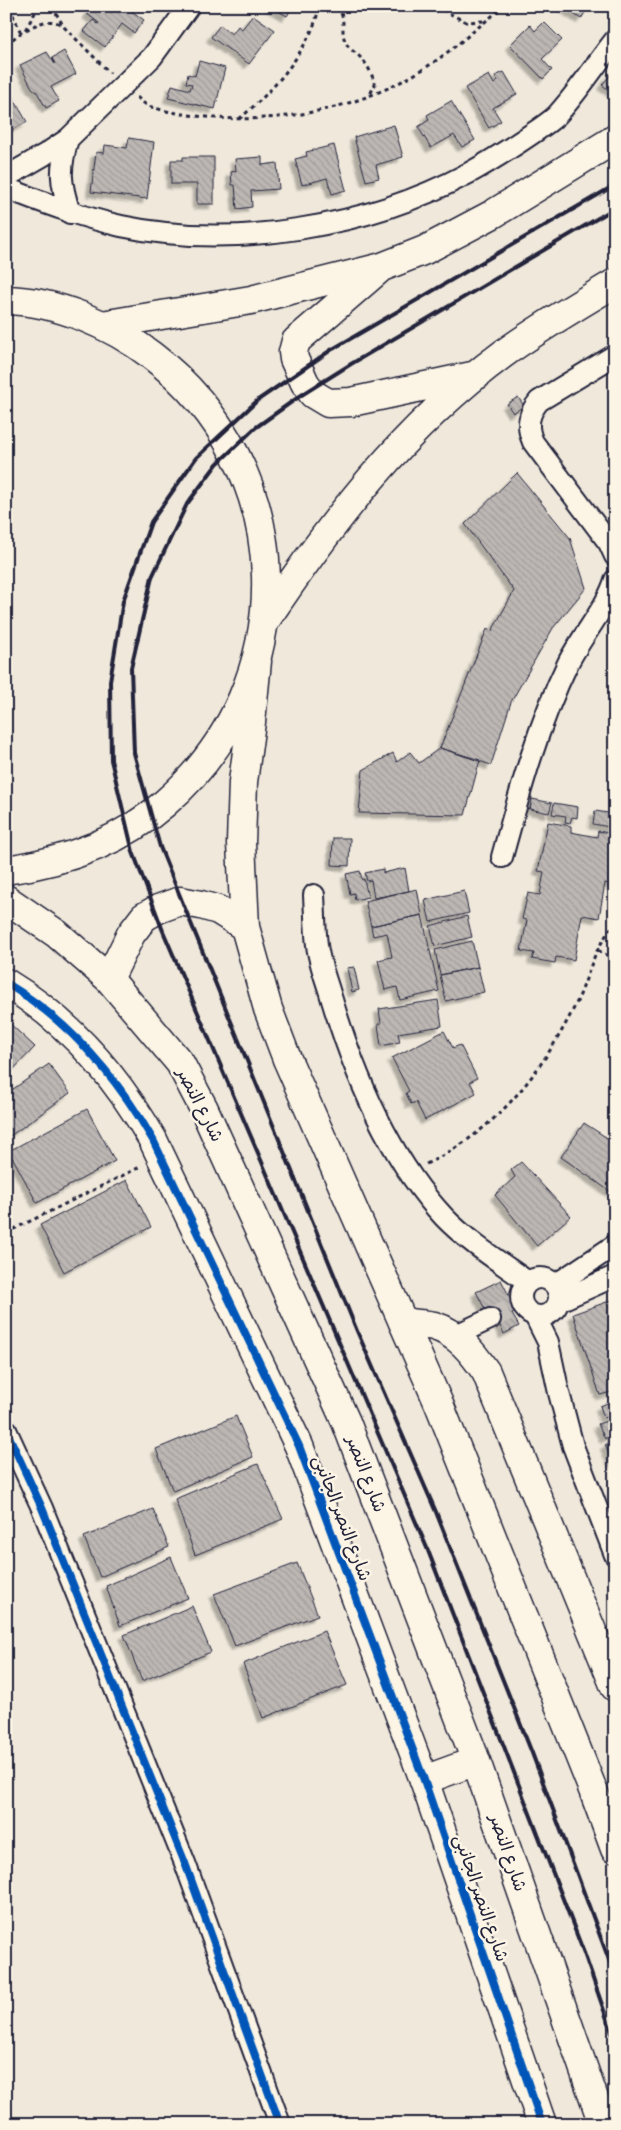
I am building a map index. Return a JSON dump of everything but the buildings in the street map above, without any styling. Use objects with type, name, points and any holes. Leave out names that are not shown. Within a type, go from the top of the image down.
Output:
[{"type":"main road","points":[[102,324],[251,300],[382,267],[425,250],[493,214],[615,139]]},
{"type":"main road","points":[[382,267],[296,341],[293,352],[294,359],[305,383],[313,394],[328,403],[351,402],[478,374]]},
{"type":"main road","points":[[265,621],[338,517],[375,472],[415,430],[503,354],[615,283]]},
{"type":"main road","points":[[6,284],[64,310],[102,324],[137,344],[169,368],[197,397],[222,429],[241,464],[255,502],[264,541],[267,581],[265,621],[256,660],[242,791],[241,843],[245,927],[268,1009],[287,1059],[439,1404],[615,1849]]},
{"type":"main road","points":[[6,300],[64,310]]},
{"type":"main road","points":[[6,870],[64,859],[117,836],[164,804],[210,755],[236,714],[256,660]]},
{"type":"main road","name":"شارع النصر","points":[[6,899],[57,934],[108,978],[180,1064],[204,1109],[346,1422],[476,1761],[603,2124]]},
{"type":"main road","points":[[108,978],[131,934],[144,917],[158,908],[180,901],[201,905],[218,910],[245,927]]},
{"type":"main road","name":"شارع النصر الجانبى","points":[[6,984],[42,1008],[70,1032],[95,1057],[118,1085],[138,1115],[153,1140],[299,1446],[424,1780],[542,2124]]},
{"type":"main road","points":[[403,1322],[435,1326],[454,1336],[472,1352],[486,1372],[615,1687]]},
{"type":"main road","points":[[424,1780],[476,1761]]},
{"type":"street","points":[[6,177],[44,156],[68,139],[152,57],[189,6]]},
{"type":"street","points":[[6,188],[70,213],[122,226],[188,234],[254,234],[319,226],[382,210],[444,187],[494,160],[557,116],[615,40]]},
{"type":"street","points":[[68,139],[61,163],[62,189],[70,213]]},
{"type":"street","points":[[615,355],[539,401],[533,408],[528,425],[533,442],[609,542],[615,556]]},
{"type":"street","points":[[502,857],[528,760],[569,662],[615,580]]},
{"type":"street","points":[[314,896],[316,946],[353,1063],[371,1105],[410,1172],[431,1203],[446,1219],[480,1247],[528,1282]]},
{"type":"street","points":[[524,1308],[550,1313],[556,1298],[583,1278],[615,1246]]},
{"type":"street","points":[[583,1278],[615,1276]]},
{"type":"street","points":[[548,1342],[524,1308],[522,1291],[528,1282],[539,1278],[550,1281],[556,1298],[548,1342],[573,1446],[615,1555]]},
{"type":"street","points":[[454,1336],[490,1319]]},
{"type":"street","points":[[6,1430],[42,1508],[185,1863],[280,2124]]},
{"type":"path","points":[[12,6],[15,19],[23,32]]},
{"type":"path","points":[[23,32],[39,6]]},
{"type":"path","points":[[52,6],[64,27],[123,86],[147,106],[202,117],[239,119],[293,116],[336,107],[369,96],[407,78],[436,60],[497,12],[499,6]]},
{"type":"path","points":[[239,119],[273,88],[288,70],[312,30],[320,6]]},
{"type":"path","points":[[337,6],[344,18],[343,35],[346,44],[362,59],[373,77],[375,85],[369,96]]},
{"type":"path","points":[[435,6],[466,22],[485,22]]},
{"type":"path","points":[[6,19],[15,19]]},
{"type":"path","points":[[6,44],[39,23],[51,21],[64,27]]},
{"type":"path","points":[[410,1172],[469,1140],[505,1110],[521,1092],[549,1053],[569,1017],[598,950],[615,922]]},
{"type":"path","points":[[598,950],[615,960]]},
{"type":"path","points":[[6,1232],[160,1158]]},
{"type":"tunnel","points":[[490,1319],[515,1307]]},
{"type":"railway","points":[[615,185],[331,350],[258,400],[196,458],[151,522],[123,601],[110,681],[111,760],[133,852],[163,931],[427,1548],[584,1953],[615,2042]]},
{"type":"railway","points":[[615,208],[300,396],[255,428],[217,464],[187,504],[152,577],[131,668],[134,753],[160,847],[357,1331],[436,1512],[532,1753],[615,1976]]},
{"type":"cycle path","points":[[6,983],[50,1015],[90,1052],[124,1094],[139,1117],[153,1140],[299,1446],[424,1780],[542,2124]]},
{"type":"cycle path","points":[[6,1430],[42,1508],[185,1863],[280,2124]]}]
